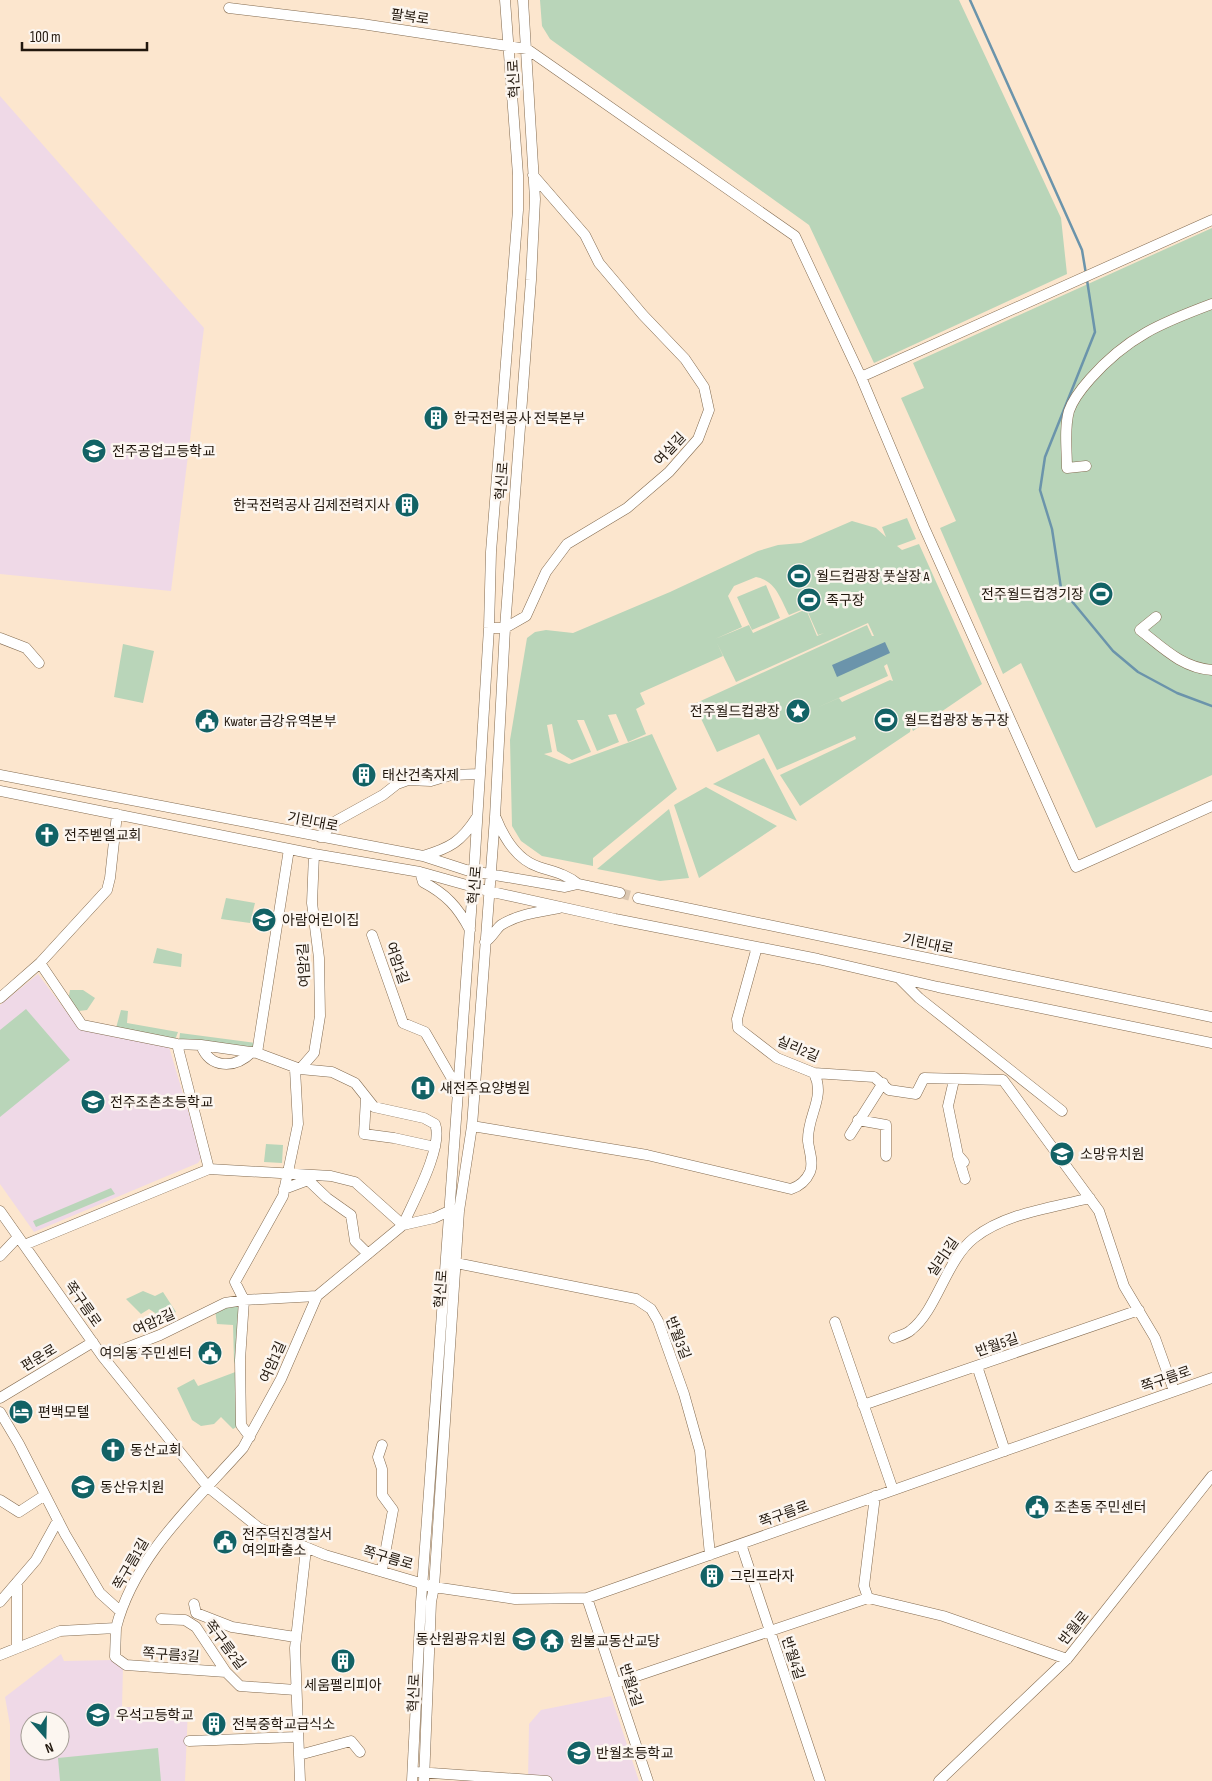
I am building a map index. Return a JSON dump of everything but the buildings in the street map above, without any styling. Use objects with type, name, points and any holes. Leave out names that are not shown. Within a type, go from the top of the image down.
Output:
[{"type":"street","name":"혁신로","points":[[419,1776],[431,1602],[434,1587],[454,1211],[458,1092],[489,628],[491,552],[518,210],[518,175],[505,0]]},
{"type":"street","name":"혁신로","points":[[454,1211],[472,1126],[495,817],[505,628],[535,199],[523,0]]},
{"type":"street","name":"팔복로","points":[[229,8],[362,24],[527,49]]},
{"type":"street","points":[[527,49],[795,236],[861,377],[924,527],[1076,867],[1212,806]]},
{"type":"street","name":"여실길","points":[[505,628],[526,616],[546,572],[567,544],[627,508],[669,472],[698,439],[709,410],[704,387],[685,359],[643,315],[599,263],[585,235],[533,175]]},
{"type":"street","points":[[861,377],[1212,220]]},
{"type":"street","points":[[1086,466],[1067,468],[1069,411],[1081,390],[1107,360],[1133,340],[1163,322],[1212,304]]},
{"type":"street","points":[[1156,617],[1140,630],[1177,659],[1200,669],[1212,670]]},
{"type":"street","points":[[489,628],[505,628]]},
{"type":"street","points":[[0,638],[26,648],[39,663]]},
{"type":"street","points":[[320,837],[336,821],[383,795],[397,784],[408,780],[431,781],[451,776],[480,774]]},
{"type":"street","name":"기린대로","points":[[0,775],[423,856],[436,862],[474,871],[565,887],[578,884],[620,893]]},
{"type":"street","points":[[0,791],[314,854],[420,872],[488,891],[615,919],[757,946],[1212,1043]]},
{"type":"street","points":[[0,998],[40,963],[107,890],[118,814]]},
{"type":"street","points":[[423,856],[453,846],[467,833],[477,816]]},
{"type":"street","points":[[495,817],[503,834],[522,858],[537,866],[568,876],[578,884]]},
{"type":"street","points":[[201,1045],[209,1059],[220,1064],[238,1062],[254,1052],[289,849]]},
{"type":"street","name":"여암2길","points":[[298,1069],[314,1052],[320,1016],[319,958],[312,903],[314,854]]},
{"type":"street","points":[[420,872],[423,882],[451,900],[461,912],[470,930]]},
{"type":"street","name":"기린대로","points":[[638,898],[1212,1017]]},
{"type":"street","points":[[485,942],[491,938],[499,927],[519,916],[565,907]]},
{"type":"street","name":"여암1길","points":[[372,935],[403,1023],[425,1032],[451,1077],[455,1094],[458,1092]]},
{"type":"street","name":"실리2길","points":[[757,946],[737,1020],[738,1028],[777,1058],[814,1072],[874,1077],[890,1090],[916,1094],[924,1078],[1003,1080]]},
{"type":"street","points":[[40,963],[82,1025],[177,1044],[254,1052],[298,1069],[332,1072],[355,1083],[374,1107],[430,1120],[437,1129],[434,1150],[394,1138],[364,1134],[366,1098]]},
{"type":"street","points":[[900,978],[919,998],[1010,1072],[1062,1110]]},
{"type":"street","points":[[177,1044],[209,1169]]},
{"type":"street","points":[[250,1438],[241,1425],[240,1360],[244,1300],[235,1282],[283,1196],[298,1124],[298,1069]]},
{"type":"street","points":[[472,1126],[647,1155],[791,1190],[799,1187],[812,1166],[808,1140],[820,1091],[814,1072]]},
{"type":"street","points":[[1010,1072],[1003,1080],[1099,1211],[1124,1286],[1155,1338],[1174,1391]]},
{"type":"street","points":[[954,1080],[948,1106],[965,1179]]},
{"type":"street","points":[[850,1135],[883,1083]]},
{"type":"street","points":[[858,1120],[886,1126],[886,1156]]},
{"type":"street","name":"여암1길","points":[[208,1487],[250,1438],[281,1379],[317,1296],[403,1224],[434,1150]]},
{"type":"street","points":[[0,1256],[21,1241],[209,1169],[287,1172],[330,1176],[355,1182],[403,1224]]},
{"type":"street","points":[[284,1189],[308,1180],[326,1198],[352,1215],[355,1240],[368,1254]]},
{"type":"street","name":"실리1길","points":[[894,1338],[912,1330],[926,1311],[948,1270],[972,1239],[999,1222],[1090,1198]]},
{"type":"street","name":"여암1길","points":[[403,1224],[434,1218],[454,1211]]},
{"type":"street","name":"쪽구름로","points":[[0,1212],[103,1357],[208,1487],[259,1528],[306,1548],[423,1584],[515,1599],[587,1598],[1212,1378]]},
{"type":"street","name":"혁신로","points":[[419,1776],[421,1602],[451,1262]]},
{"type":"street","name":"반월3길","points":[[451,1262],[636,1299],[651,1309],[658,1322],[684,1394],[700,1451],[710,1554]]},
{"type":"street","name":"여암2길","points":[[103,1357],[160,1335],[225,1303],[244,1300],[317,1296]]},
{"type":"street","name":"반월5길","points":[[863,1405],[1140,1310]]},
{"type":"street","points":[[835,1322],[893,1490]]},
{"type":"street","name":"편운로","points":[[0,1398],[93,1342]]},
{"type":"street","points":[[977,1366],[1005,1451]]},
{"type":"street","name":"쪽구름1길","points":[[0,1412],[100,1593],[120,1611]]},
{"type":"street","points":[[382,1445],[378,1457],[382,1469],[382,1495],[394,1510],[382,1570]]},
{"type":"street","name":"반월로","points":[[939,1781],[1067,1659],[1212,1476]]},
{"type":"street","name":"쪽구름1길","points":[[116,1628],[120,1611],[154,1547],[208,1487]]},
{"type":"street","points":[[0,1500],[20,1512],[45,1495]]},
{"type":"street","points":[[868,1598],[864,1586],[875,1496]]},
{"type":"street","points":[[0,1602],[36,1560],[58,1520]]},
{"type":"street","name":"반월4길","points":[[741,1544],[820,1781]]},
{"type":"street","points":[[300,1781],[295,1637],[306,1548]]},
{"type":"street","points":[[17,1648],[18,1582]]},
{"type":"street","name":"반월2길","points":[[587,1598],[648,1781]]},
{"type":"street","points":[[616,1683],[868,1598],[943,1616],[1067,1659]]},
{"type":"street","name":"쪽구름2길","points":[[194,1604],[196,1613],[232,1627],[295,1637]]},
{"type":"street","name":"쪽구름2길","points":[[161,1619],[185,1620],[196,1627],[226,1672],[240,1686],[296,1690]]},
{"type":"street","points":[[0,1655],[60,1631],[116,1628]]},
{"type":"street","name":"쪽구름3길","points":[[116,1628],[116,1657],[126,1665],[226,1672]]},
{"type":"street","points":[[189,1741],[298,1737]]},
{"type":"street","points":[[299,1755],[351,1741],[360,1752]]},
{"type":"street","points":[[419,1776],[547,1781]]},
{"type":"shaded area","name":"전주공업고등학교","points":[[0,96],[204,328],[171,591],[0,574]]},
{"type":"shaded area","name":"전주조촌초등학교","points":[[38,974],[78,1027],[169,1047],[202,1157],[198,1163],[34,1232],[0,1184],[0,1005]]},
{"type":"shaded area","name":"우석고등학교","points":[[61,1654],[64,1661],[113,1660],[123,1667],[122,1707],[188,1708],[185,1781],[10,1781],[10,1725],[5,1697]]},
{"type":"shaded area","name":"반월초등학교","points":[[611,1696],[639,1781],[528,1781],[529,1724],[541,1710]]},
{"type":"green space","points":[[540,0],[959,0],[1061,218],[1067,274],[874,363],[809,225],[550,39],[542,26]]},
{"type":"green space","name":"전주월드컵경기장","points":[[1212,228],[1212,775],[1096,828],[1021,663],[1003,674],[940,528],[956,521],[901,398],[924,388],[913,363]]},
{"type":"green space","points":[[907,518],[916,539],[897,546],[902,550],[919,544],[982,684],[913,731],[911,726],[910,732],[800,806],[780,775],[856,739],[855,736],[777,770],[759,734],[717,752],[694,704],[867,625],[872,636],[874,636],[868,623],[736,682],[717,643],[723,656],[640,693],[645,704],[636,709],[646,734],[628,742],[616,714],[608,715],[619,742],[597,751],[584,720],[577,720],[591,752],[572,760],[557,751],[552,724],[547,725],[552,752],[544,754],[569,764],[652,734],[677,789],[593,858],[593,866],[542,856],[521,841],[512,826],[510,740],[527,638],[535,632],[546,630],[573,633],[670,592],[758,551],[778,545],[801,543],[852,521],[876,528],[886,537],[882,527]],"holes":[[[756,577],[763,579],[773,586],[789,615],[806,608],[818,635],[824,633],[817,636],[806,609],[753,633],[749,625],[715,639],[742,627],[728,596],[734,586]],[[887,664],[893,681],[890,680],[842,702],[839,698],[814,709],[888,676],[884,666]]]},
{"type":"green space","points":[[766,585],[780,618],[752,630],[737,597]]},
{"type":"green space","points":[[123,644],[154,651],[143,703],[114,697]]},
{"type":"green space","points":[[764,758],[797,821],[713,784]]},
{"type":"green space","points":[[706,787],[777,826],[699,878],[674,805]]},
{"type":"green space","points":[[669,809],[689,878],[660,881],[597,869]]},
{"type":"green space","points":[[226,898],[255,903],[250,923],[221,919]]},
{"type":"green space","points":[[157,948],[182,954],[181,967],[153,963]]},
{"type":"green space","points":[[70,990],[83,990],[95,998],[87,1010],[79,1011],[68,1001]]},
{"type":"green space","points":[[26,1009],[70,1060],[0,1117],[0,1030]]},
{"type":"green space","points":[[121,1010],[128,1011],[127,1023],[178,1032],[175,1040],[116,1028]]},
{"type":"green space","points":[[180,1033],[256,1043],[255,1051],[179,1041]]},
{"type":"green space","points":[[266,1144],[283,1145],[282,1163],[264,1162]]},
{"type":"green space","points":[[111,1188],[115,1194],[36,1227],[33,1221]]},
{"type":"green space","points":[[143,1291],[155,1296],[163,1292],[176,1312],[158,1319],[155,1313],[149,1309],[141,1314],[126,1299]]},
{"type":"green space","points":[[243,1301],[237,1370],[234,1361],[233,1325],[217,1324],[215,1310]]},
{"type":"green space","points":[[238,1371],[240,1425],[233,1429],[221,1417],[214,1424],[201,1426],[192,1420],[177,1388],[194,1379],[198,1386]]},
{"type":"green space","points":[[158,1748],[161,1781],[60,1781],[58,1761],[70,1761],[70,1757]]},
{"type":"water","points":[[885,642],[890,653],[837,677],[832,665]]},
{"type":"waterway","points":[[970,0],[1082,250],[1086,274]]},
{"type":"waterway","points":[[1087,280],[1095,332],[1045,457],[1040,490],[1052,529],[1061,588],[1113,651],[1138,672],[1177,693],[1212,706]]},
{"type":"tunnel","points":[[620,893],[638,898]]},
{"type":"place","name":"한국전력공사 전북본부","points":[[436,418]]},
{"type":"place","name":"전주공업고등학교","points":[[94,451]]},
{"type":"place","name":"한국전력공사 김제전력지사","points":[[407,505]]},
{"type":"place","name":"월드컵광장 풋살장 A","points":[[799,576]]},
{"type":"place","name":"전주월드컵경기장","points":[[1101,594]]},
{"type":"place","name":"족구장","points":[[809,600]]},
{"type":"place","name":"전주월드컵광장","points":[[798,711]]},
{"type":"place","name":"월드컵광장 농구장","points":[[886,720]]},
{"type":"place","name":"Kwater 금강유역본부","points":[[207,721]]},
{"type":"place","name":"태산건축자제","points":[[364,775]]},
{"type":"place","name":"전주벧엘교회","points":[[47,835]]},
{"type":"place","name":"아람어린이집","points":[[264,920]]},
{"type":"place","name":"새전주요양병원","points":[[423,1088]]},
{"type":"place","name":"전주조촌초등학교","points":[[93,1102]]},
{"type":"place","name":"소망유치원","points":[[1062,1154]]},
{"type":"place","name":"여의동 주민센터","points":[[210,1353]]},
{"type":"place","name":"편백모텔","points":[[21,1412]]},
{"type":"place","name":"동산교회","points":[[113,1450]]},
{"type":"place","name":"동산유치원","points":[[83,1487]]},
{"type":"place","name":"조촌동 주민센터","points":[[1037,1507]]},
{"type":"place","name":"전주덕진경찰서 여의파출소","points":[[225,1542]]},
{"type":"place","name":"그린프라자","points":[[712,1576]]},
{"type":"place","name":"동산원광유치원","points":[[524,1639]]},
{"type":"place","name":"원불교동산교당","points":[[552,1641]]},
{"type":"place","name":"세움펠리피아","points":[[343,1661]]},
{"type":"place","name":"우석고등학교","points":[[98,1715]]},
{"type":"place","name":"전북중학교급식소","points":[[214,1724]]},
{"type":"place","name":"반월초등학교","points":[[579,1753]]}]
